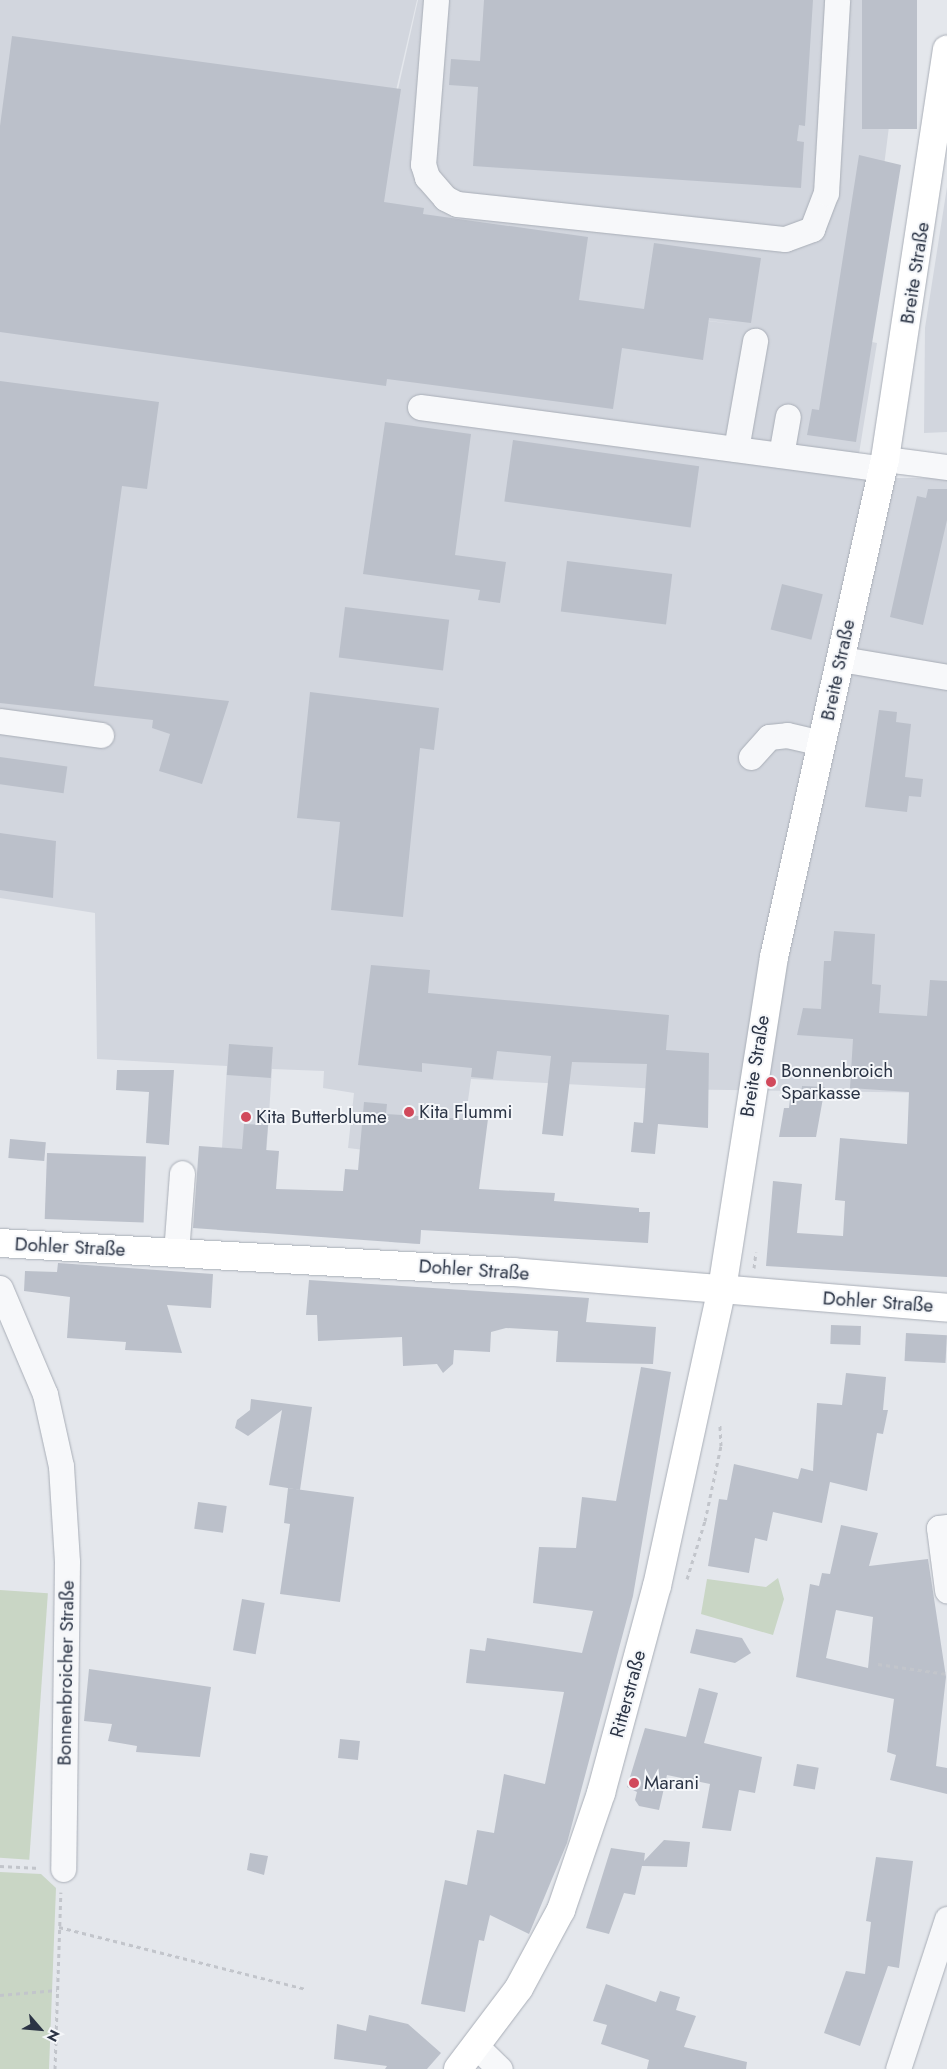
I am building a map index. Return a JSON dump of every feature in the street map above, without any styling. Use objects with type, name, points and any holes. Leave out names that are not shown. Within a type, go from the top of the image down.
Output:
[{"type":"main road","name":"Breite Straße","points":[[722,1289],[754,1068],[823,736],[884,464],[947,50]]},
{"type":"main road","name":"Dohler Straße","points":[[0,1242],[722,1289],[947,1308]]},
{"type":"main road","name":"Ritterstraße","points":[[458,2069],[519,1988],[561,1910],[601,1792],[657,1586],[722,1289]]},
{"type":"street","points":[[436,0],[423,164],[427,177],[445,198],[456,204],[785,239],[812,229],[826,193],[837,0]]},
{"type":"street","points":[[736,449],[756,341]]},
{"type":"street","points":[[420,407],[781,455],[825,471],[884,464],[947,467]]},
{"type":"street","points":[[781,455],[788,417]]},
{"type":"street","points":[[841,659],[947,677]]},
{"type":"street","points":[[771,720],[823,736]]},
{"type":"street","points":[[0,721],[101,735]]},
{"type":"street","points":[[751,757],[769,737],[787,735],[823,736]]},
{"type":"street","points":[[176,1253],[182,1173]]},
{"type":"street","name":"Bonnenbroicher Straße","points":[[0,1288],[45,1394],[61,1466],[68,1671],[63,1869]]},
{"type":"street","points":[[947,1527],[939,1528],[947,1590]]},
{"type":"street","points":[[898,2069],[947,1919]]},
{"type":"street","points":[[476,2046],[500,2069]]},
{"type":"path","points":[[878,1664],[947,1674]]},
{"type":"path","points":[[0,1866],[63,1869],[59,1927],[55,2069]]},
{"type":"path","points":[[59,1927],[305,1989]]},
{"type":"path","points":[[0,1995],[57,1990]]},
{"type":"shaded area","points":[[0,0],[417,0],[353,276],[740,325],[357,273],[418,0],[905,0],[862,340],[877,343],[855,478],[947,478],[947,1093],[660,1089],[471,1079],[463,1136],[425,1167],[420,1244],[389,1242],[381,1152],[348,1148],[354,1093],[323,1088],[324,1071],[272,1069],[261,1233],[217,1230],[227,1066],[97,1059],[95,913],[0,898]]},
{"type":"shaded area","points":[[947,187],[947,432],[924,433],[925,328]]},
{"type":"green space","points":[[778,1578],[784,1599],[773,1635],[701,1614],[707,1579],[766,1587]]},
{"type":"green space","points":[[0,1590],[48,1593],[29,1860],[0,1858]]},
{"type":"green space","points":[[0,1872],[41,1874],[56,1888],[49,2069],[0,2069]]},
{"type":"building","points":[[484,0],[813,0],[805,126],[799,125],[797,141],[804,142],[801,188],[473,166],[478,87],[449,85],[451,59],[480,61]]},
{"type":"building","points":[[862,0],[917,0],[917,129],[862,129]]},
{"type":"building","points":[[12,36],[401,89],[384,202],[424,208],[423,214],[588,237],[579,300],[644,309],[654,243],[761,258],[751,323],[709,318],[703,360],[622,348],[613,409],[387,379],[386,386],[0,332],[0,126]]},
{"type":"building","points":[[859,155],[901,165],[856,442],[807,435],[812,409],[819,410]]},
{"type":"building","points":[[0,381],[159,402],[147,489],[122,486],[94,686],[229,701],[202,784],[159,771],[170,734],[152,728],[153,720],[0,703]]},
{"type":"building","points":[[385,422],[471,434],[455,555],[506,562],[500,603],[478,600],[480,590],[363,574]]},
{"type":"building","points":[[513,440],[699,466],[691,528],[504,501]]},
{"type":"building","points":[[928,489],[947,489],[947,520],[923,625],[890,617],[917,496],[926,498]]},
{"type":"building","points":[[567,561],[672,574],[666,625],[561,612]]},
{"type":"building","points":[[782,584],[823,594],[811,640],[771,630]]},
{"type":"building","points":[[345,607],[449,620],[443,670],[339,658]]},
{"type":"building","points":[[310,692],[439,708],[434,750],[420,748],[403,917],[331,910],[340,822],[297,818]]},
{"type":"building","points":[[879,710],[897,712],[896,722],[911,724],[905,777],[923,779],[921,797],[909,796],[907,812],[865,807]]},
{"type":"building","points":[[0,757],[67,766],[64,793],[0,784]]},
{"type":"building","points":[[0,833],[56,841],[53,898],[0,890]]},
{"type":"building","points":[[834,931],[875,934],[872,984],[881,985],[879,1013],[927,1016],[930,980],[947,981],[947,1277],[766,1266],[773,1181],[802,1184],[797,1233],[843,1236],[845,1201],[835,1200],[840,1138],[907,1144],[909,1092],[850,1088],[853,1039],[797,1035],[803,1008],[821,1009],[824,961],[831,961]]},
{"type":"building","points":[[371,965],[430,970],[428,993],[669,1015],[666,1050],[709,1053],[708,1128],[658,1124],[655,1154],[631,1152],[634,1122],[643,1123],[647,1064],[572,1062],[563,1136],[542,1134],[551,1056],[497,1051],[493,1079],[471,1077],[472,1068],[422,1063],[422,1072],[358,1065]]},
{"type":"building","points":[[229,1044],[273,1047],[271,1078],[227,1075]]},
{"type":"building","points":[[117,1070],[174,1070],[169,1145],[146,1143],[149,1092],[116,1090]]},
{"type":"building","points":[[802,1086],[825,1087],[816,1137],[779,1137],[784,1108],[789,1108],[790,1099],[801,1100]]},
{"type":"building","points":[[364,1102],[387,1104],[386,1114],[465,1119],[467,1109],[489,1111],[479,1189],[555,1193],[554,1201],[639,1208],[639,1212],[650,1212],[648,1243],[421,1230],[420,1244],[193,1228],[199,1146],[242,1149],[244,1124],[268,1125],[266,1150],[279,1151],[276,1189],[343,1191],[345,1169],[358,1170]]},
{"type":"building","points":[[10,1139],[46,1142],[44,1161],[8,1158]]},
{"type":"building","points":[[47,1153],[146,1156],[144,1222],[45,1219]]},
{"type":"building","points":[[58,1263],[213,1274],[211,1308],[167,1305],[182,1353],[125,1350],[126,1342],[67,1338],[70,1297],[24,1291],[25,1271],[57,1272]]},
{"type":"building","points":[[309,1280],[589,1298],[586,1322],[656,1327],[653,1364],[556,1362],[558,1331],[506,1328],[491,1332],[490,1352],[454,1350],[453,1364],[443,1373],[437,1364],[403,1366],[402,1337],[318,1341],[317,1315],[306,1315]]},
{"type":"building","points":[[831,1325],[861,1326],[860,1345],[830,1344]]},
{"type":"building","points":[[906,1333],[947,1335],[945,1363],[905,1361]]},
{"type":"building","points":[[641,1367],[671,1372],[633,1596],[567,1843],[529,1934],[490,1915],[484,1941],[479,1940],[465,2012],[421,2004],[445,1880],[467,1885],[477,1830],[494,1833],[504,1774],[545,1784],[564,1692],[466,1683],[470,1649],[485,1651],[487,1638],[582,1653],[593,1611],[533,1603],[539,1547],[576,1548],[582,1497],[616,1501]]},
{"type":"building","points":[[846,1373],[886,1377],[883,1410],[888,1410],[883,1434],[877,1433],[867,1491],[830,1482],[822,1523],[773,1512],[767,1541],[755,1538],[749,1573],[708,1566],[719,1499],[727,1500],[734,1464],[798,1479],[801,1468],[813,1471],[817,1403],[842,1405]]},
{"type":"building","points":[[251,1399],[312,1407],[300,1490],[269,1485],[282,1410],[248,1436],[235,1428],[237,1420],[250,1410]]},
{"type":"building","points":[[288,1488],[354,1497],[340,1602],[280,1594],[290,1524],[284,1523]]},
{"type":"building","points":[[198,1502],[227,1506],[223,1533],[194,1529]]},
{"type":"building","points":[[841,1525],[878,1533],[869,1566],[928,1559],[946,1677],[936,1766],[947,1768],[947,1794],[890,1780],[896,1755],[887,1752],[894,1699],[796,1677],[810,1584],[819,1586],[822,1573],[830,1574]],"holes":[[[836,1610],[873,1617],[868,1668],[826,1658]]]},
{"type":"building","points":[[242,1599],[265,1603],[256,1654],[233,1650]]},
{"type":"building","points":[[696,1629],[742,1638],[751,1653],[735,1663],[690,1653]]},
{"type":"building","points":[[89,1669],[211,1687],[200,1757],[136,1752],[137,1746],[108,1741],[112,1724],[84,1721]]},
{"type":"building","points":[[699,1688],[718,1693],[704,1743],[762,1757],[755,1793],[739,1790],[731,1831],[702,1828],[710,1784],[667,1775],[659,1810],[639,1806],[635,1800],[637,1792],[627,1787],[645,1728],[686,1737]]},
{"type":"building","points":[[340,1739],[360,1741],[358,1760],[338,1758]]},
{"type":"building","points":[[797,1764],[819,1768],[815,1789],[793,1786]]},
{"type":"building","points":[[664,1840],[690,1842],[687,1867],[642,1866],[635,1895],[624,1893],[609,1934],[586,1928],[611,1848],[645,1853],[644,1861]]},
{"type":"building","points":[[250,1853],[268,1856],[264,1875],[247,1870]]},
{"type":"building","points":[[876,1857],[913,1861],[899,1968],[888,1966],[860,2046],[824,2033],[846,1971],[865,1974],[871,1922],[866,1921]]},
{"type":"building","points":[[606,1984],[656,2002],[660,1991],[680,1997],[676,2010],[696,2016],[684,2047],[747,2062],[746,2069],[647,2069],[649,2060],[601,2044],[607,2025],[593,2021]]},
{"type":"building","points":[[369,2015],[408,2024],[441,2053],[427,2069],[385,2069],[387,2066],[334,2059],[337,2024],[366,2031]]},
{"type":"place","name":"Bonnenbroich Sparkasse","points":[[771,1082]]},
{"type":"place","name":"Kita Flummi","points":[[409,1112]]},
{"type":"place","name":"Kita Butterblume","points":[[246,1117]]},
{"type":"place","name":"Marani","points":[[634,1783]]}]
